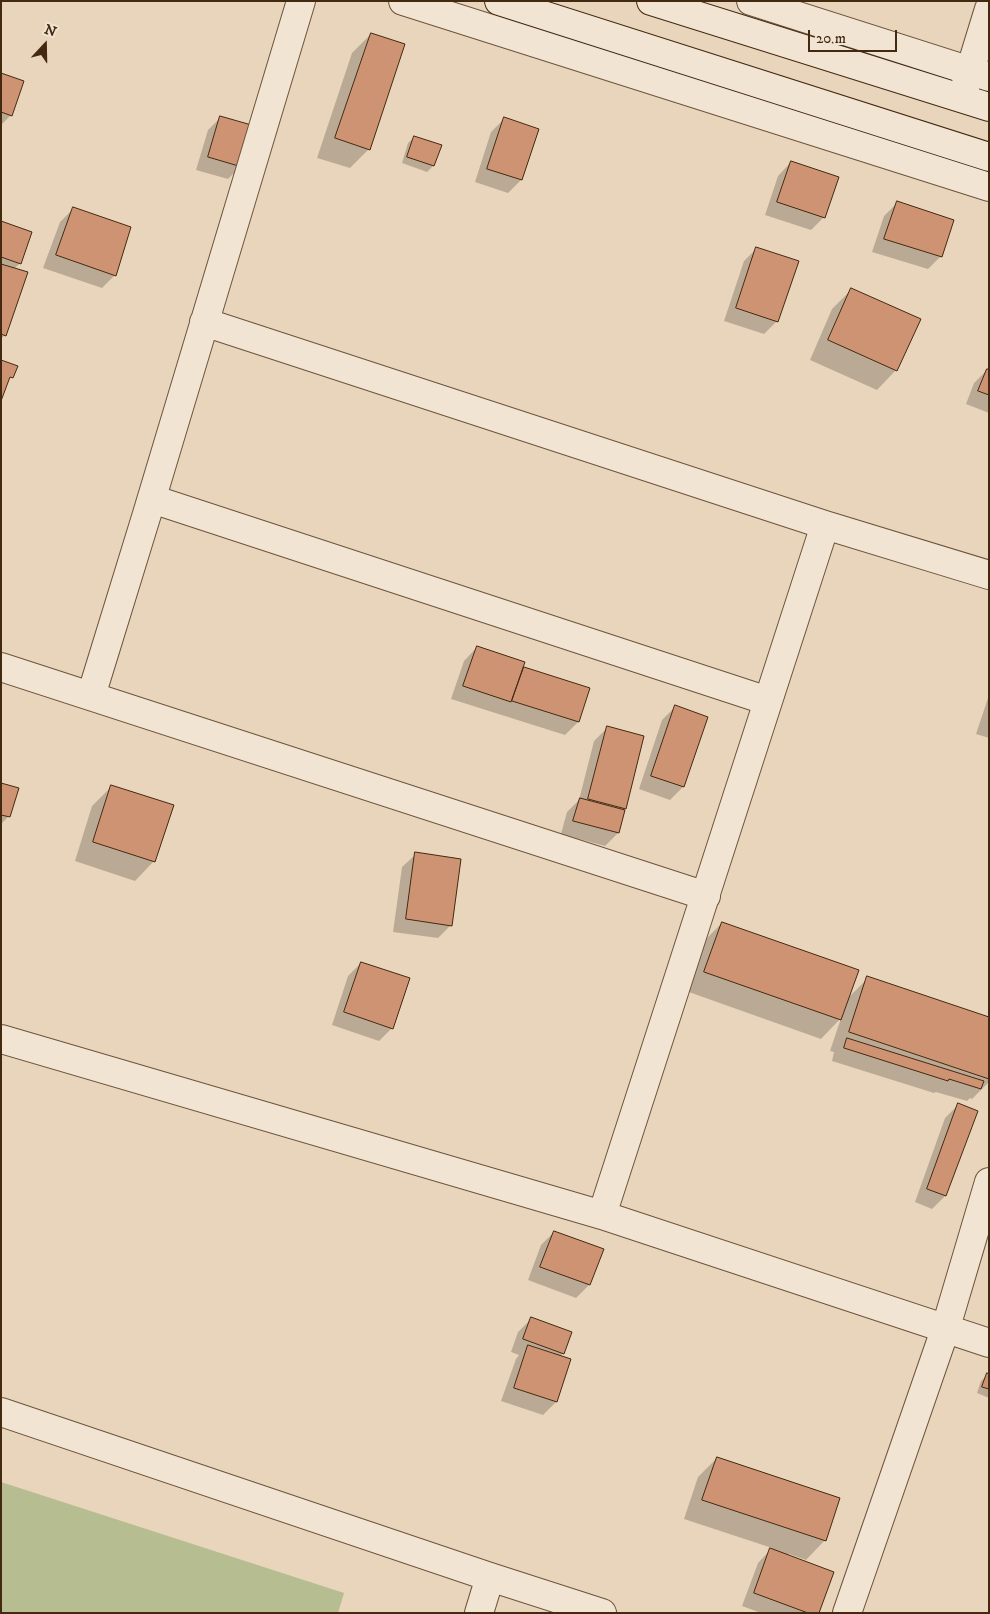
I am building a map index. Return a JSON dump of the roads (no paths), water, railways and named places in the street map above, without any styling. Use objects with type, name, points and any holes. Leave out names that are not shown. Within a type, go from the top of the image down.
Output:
[{"type":"street","points":[[91,696],[302,1]]},
{"type":"street","points":[[403,1],[989,187]]},
{"type":"street","points":[[499,1],[989,157]]},
{"type":"street","points":[[651,1],[989,107]]},
{"type":"street","points":[[752,1],[979,74]]},
{"type":"street","points":[[961,98],[979,74],[989,9]]},
{"type":"street","points":[[204,322],[824,525],[989,575]]},
{"type":"street","points":[[152,499],[768,701]]},
{"type":"street","points":[[602,1215],[824,525]]},
{"type":"street","points":[[1,667],[706,896]]},
{"type":"street","points":[[1,1040],[602,1215],[989,1343]]},
{"type":"street","points":[[847,1613],[946,1328],[989,1182]]},
{"type":"street","points":[[1,1412],[602,1613]]},
{"type":"street","points":[[479,1613],[490,1577]]}]
